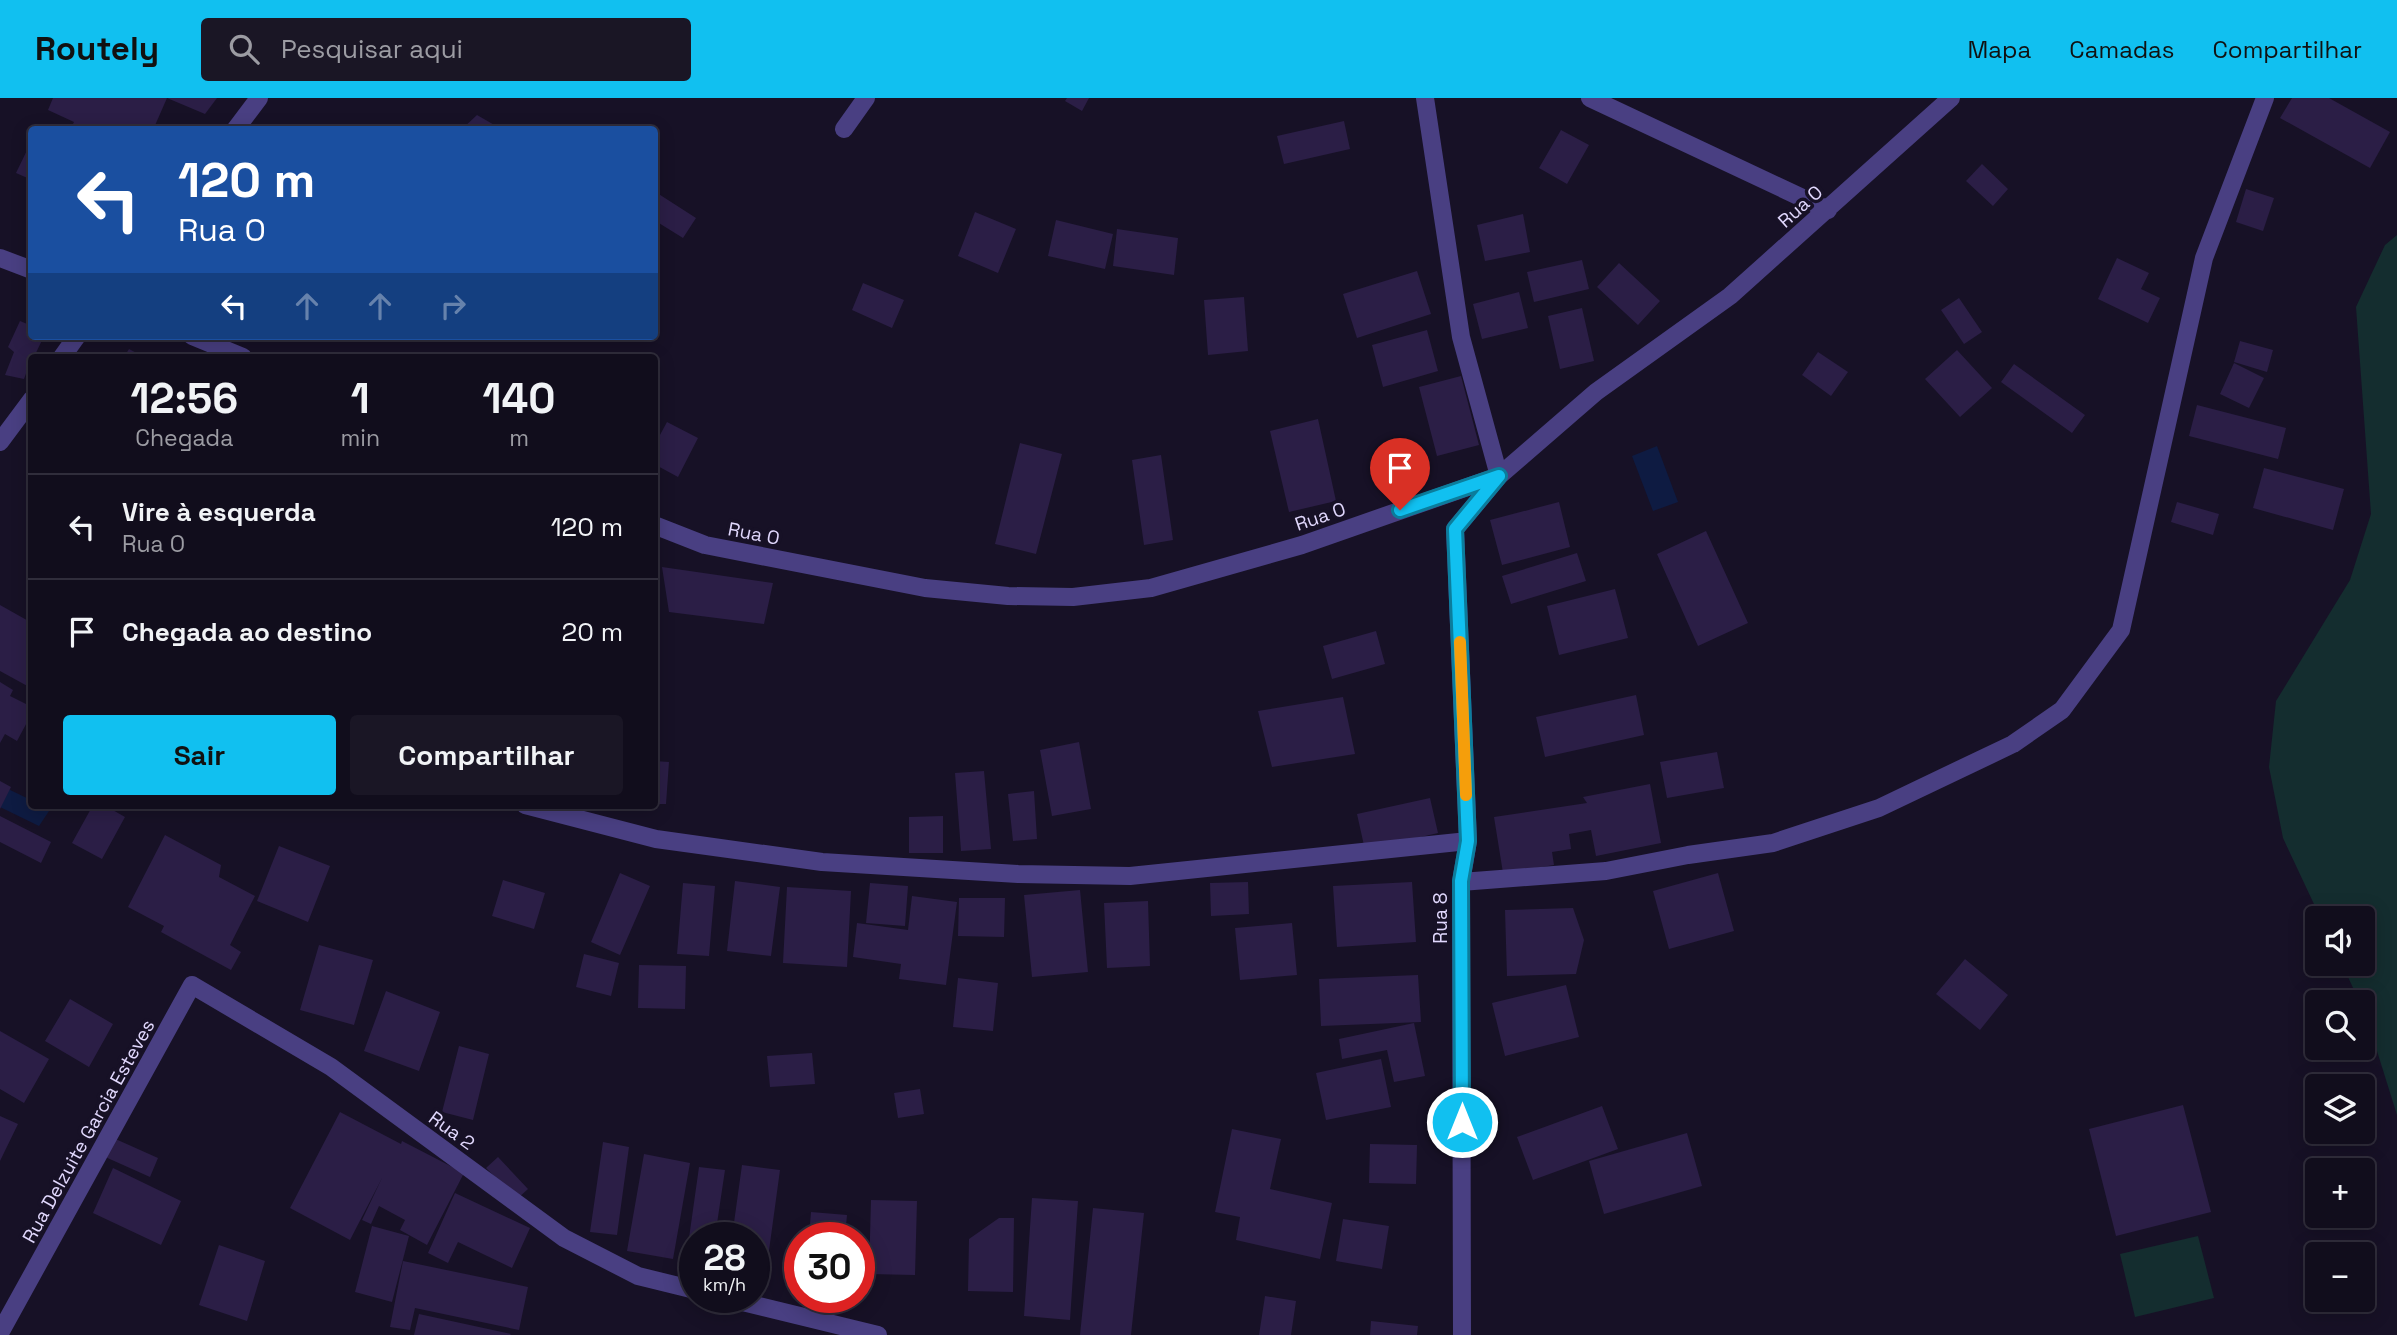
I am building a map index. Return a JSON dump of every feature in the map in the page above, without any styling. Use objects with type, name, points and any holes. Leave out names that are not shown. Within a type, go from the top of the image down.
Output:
[{"type":"street","points":[[238,126],[259,98]]},
{"type":"street","points":[[844,129],[866,98]]},
{"type":"street","points":[[1425,98],[1461,337],[1499,476]]},
{"type":"street","points":[[1590,98],[1828,210]]},
{"type":"street","name":"Rua O","points":[[658,527],[705,545],[925,588],[1008,596],[1073,597],[1163,584],[1302,544],[1499,476],[1596,392],[1730,296],[1951,98]]},
{"type":"street","points":[[1461,881],[1606,871],[1688,855],[1773,843],[1879,808],[2013,744],[2062,710],[2121,630],[2204,258],[2265,98]]},
{"type":"street","points":[[0,258],[28,268]]},
{"type":"street","points":[[202,340],[236,354]]},
{"type":"street","points":[[0,442],[28,404]]},
{"type":"street","name":"Rua 8","points":[[1462,1335],[1461,881],[1468,841],[1455,529],[1499,476]]},
{"type":"street","points":[[540,809],[656,839],[780,857],[1018,874],[1130,876],[1468,841]]},
{"type":"street","name":"Rua 2","points":[[192,985],[331,1067],[564,1238],[638,1276],[679,1286]]},
{"type":"street","name":"Rua Delzuite Garcia Esteves","points":[[0,1333],[192,985]]},
{"type":"street","points":[[770,1309],[878,1335]]},
{"type":"green space","points":[[2397,235],[2397,1115],[2375,1045],[2375,990],[2354,990],[2348,976],[2375,976],[2375,906],[2315,906],[2283,838],[2269,767],[2276,701],[2350,580],[2371,514],[2356,307],[2385,245]]},
{"type":"green space","points":[[2198,1236],[2214,1298],[2135,1317],[2120,1254]]},
{"type":"water","points":[[1657,446],[1678,502],[1653,511],[1632,456]]},
{"type":"water","points":[[8,789],[28,799],[28,809],[49,811],[39,826],[0,807]]},
{"type":"building","points":[[53,98],[167,98],[155,126],[72,126],[74,122],[48,110]]},
{"type":"building","points":[[167,98],[217,98],[205,114]]},
{"type":"building","points":[[1067,98],[1089,98],[1082,111],[1065,101]]},
{"type":"building","points":[[2292,98],[2329,98],[2390,132],[2370,168],[2280,118]]},
{"type":"building","points":[[477,115],[496,126],[465,126]]},
{"type":"building","points":[[1344,121],[1350,149],[1284,164],[1277,136]]},
{"type":"building","points":[[1561,130],[1589,145],[1567,184],[1539,168]]},
{"type":"building","points":[[28,148],[28,178],[16,173]]},
{"type":"building","points":[[1982,164],[2008,189],[1993,206],[1966,181]]},
{"type":"building","points":[[2246,189],[2274,198],[2263,231],[2236,222]]},
{"type":"building","points":[[658,194],[696,218],[683,238],[658,222]]},
{"type":"building","points":[[975,212],[1016,229],[998,273],[958,256]]},
{"type":"building","points":[[1523,214],[1530,252],[1485,261],[1477,225]]},
{"type":"building","points":[[1056,220],[1113,234],[1105,269],[1048,256]]},
{"type":"building","points":[[1117,229],[1178,238],[1174,275],[1113,266]]},
{"type":"building","points":[[2117,258],[2149,273],[2141,289],[2160,298],[2148,323],[2098,299]]},
{"type":"building","points":[[1582,260],[1589,289],[1534,302],[1527,272]]},
{"type":"building","points":[[1619,263],[1660,301],[1638,325],[1597,287]]},
{"type":"building","points":[[1417,271],[1431,314],[1357,338],[1343,294]]},
{"type":"building","points":[[863,283],[904,300],[892,328],[852,310]]},
{"type":"building","points":[[1519,292],[1528,328],[1482,339],[1473,304]]},
{"type":"building","points":[[1244,297],[1248,351],[1208,355],[1204,300]]},
{"type":"building","points":[[1959,298],[1982,332],[1964,344],[1941,310]]},
{"type":"building","points":[[1582,308],[1594,361],[1560,369],[1548,316]]},
{"type":"building","points":[[20,321],[28,324],[28,340],[42,340],[35,354],[28,354],[28,368],[24,379],[5,375],[14,352],[8,347]]},
{"type":"building","points":[[1427,330],[1438,371],[1383,387],[1372,345]]},
{"type":"building","points":[[2240,341],[2273,350],[2267,372],[2234,362]]},
{"type":"building","points":[[129,349],[138,354],[126,354]]},
{"type":"building","points":[[1957,350],[1992,388],[1960,417],[1925,379]]},
{"type":"building","points":[[1818,352],[1848,372],[1831,396],[1802,375]]},
{"type":"building","points":[[2234,363],[2264,378],[2249,408],[2220,394]]},
{"type":"building","points":[[2014,364],[2085,415],[2072,433],[2001,382]]},
{"type":"building","points":[[1461,376],[1479,445],[1437,456],[1419,387]]},
{"type":"building","points":[[2197,405],[2286,428],[2278,459],[2189,436]]},
{"type":"building","points":[[1318,419],[1336,501],[1289,512],[1270,431]]},
{"type":"building","points":[[667,422],[698,438],[678,477],[658,466],[658,439]]},
{"type":"building","points":[[1020,443],[1062,454],[1036,554],[995,544]]},
{"type":"building","points":[[1161,455],[1173,540],[1144,545],[1132,460]]},
{"type":"building","points":[[2264,468],[2344,489],[2333,530],[2253,508]]},
{"type":"building","points":[[1559,502],[1570,547],[1502,565],[1490,520]]},
{"type":"building","points":[[2177,502],[2219,514],[2213,535],[2171,522]]},
{"type":"building","points":[[1706,531],[1748,623],[1698,646],[1657,554]]},
{"type":"building","points":[[1577,553],[1586,581],[1511,604],[1502,576]]},
{"type":"building","points":[[662,567],[773,583],[764,624],[669,612]]},
{"type":"building","points":[[1615,589],[1628,638],[1559,655],[1547,606]]},
{"type":"building","points":[[0,605],[28,621],[28,686],[0,671]]},
{"type":"building","points":[[1376,631],[1385,664],[1332,679],[1323,646]]},
{"type":"building","points":[[0,682],[13,690],[10,696],[28,705],[28,720],[17,741],[5,734],[0,743]]},
{"type":"building","points":[[1636,695],[1644,735],[1545,757],[1536,717]]},
{"type":"building","points":[[1343,697],[1355,754],[1272,767],[1258,711]]},
{"type":"building","points":[[1079,742],[1091,809],[1052,816],[1040,750]]},
{"type":"building","points":[[1717,752],[1724,788],[1667,798],[1660,762]]},
{"type":"building","points":[[658,761],[669,762],[666,804],[658,804]]},
{"type":"building","points":[[984,771],[991,849],[961,851],[955,773]]},
{"type":"building","points":[[0,781],[11,787],[0,809]]},
{"type":"building","points":[[1650,784],[1661,843],[1596,856],[1591,830],[1569,834],[1571,849],[1552,852],[1554,865],[1503,873],[1494,817],[1587,803],[1583,797]]},
{"type":"building","points":[[1034,791],[1037,839],[1013,841],[1008,794]]},
{"type":"building","points":[[1430,798],[1438,833],[1365,850],[1357,814]]},
{"type":"building","points":[[91,809],[111,809],[125,817],[102,859],[72,843]]},
{"type":"building","points":[[0,816],[51,842],[41,863],[0,842]]},
{"type":"building","points":[[943,816],[943,853],[909,853],[909,817]]},
{"type":"building","points":[[165,835],[221,865],[219,877],[255,896],[230,945],[241,952],[231,970],[161,932],[164,926],[128,907]]},
{"type":"building","points":[[279,846],[330,866],[308,922],[257,901]]},
{"type":"building","points":[[620,873],[650,886],[620,955],[591,942]]},
{"type":"building","points":[[1718,873],[1734,931],[1669,949],[1653,891]]},
{"type":"building","points":[[503,880],[545,893],[534,929],[492,916]]},
{"type":"building","points":[[735,881],[780,887],[771,956],[727,951]]},
{"type":"building","points":[[1248,882],[1249,914],[1211,916],[1210,883]]},
{"type":"building","points":[[1412,882],[1416,942],[1337,947],[1333,886]]},
{"type":"building","points":[[683,883],[715,886],[709,956],[677,954]]},
{"type":"building","points":[[870,883],[908,886],[905,926],[866,923]]},
{"type":"building","points":[[787,887],[851,891],[847,967],[783,963]]},
{"type":"building","points":[[1080,890],[1088,972],[1032,977],[1024,895]]},
{"type":"building","points":[[912,896],[957,902],[946,985],[899,979],[901,964],[853,957],[857,923],[908,930]]},
{"type":"building","points":[[959,898],[1005,898],[1004,937],[958,936]]},
{"type":"building","points":[[1148,901],[1150,966],[1107,968],[1104,903]]},
{"type":"building","points":[[1573,908],[1584,940],[1576,974],[1507,976],[1505,910]]},
{"type":"building","points":[[1292,923],[1297,975],[1240,980],[1235,928]]},
{"type":"building","points":[[319,945],[373,960],[354,1025],[300,1010]]},
{"type":"building","points":[[584,954],[619,963],[611,996],[576,987]]},
{"type":"building","points":[[1965,959],[2008,995],[1980,1030],[1936,994]]},
{"type":"building","points":[[639,965],[686,966],[685,1009],[638,1008]]},
{"type":"building","points":[[1418,975],[1421,1022],[1321,1026],[1319,979]]},
{"type":"building","points":[[958,978],[998,983],[993,1031],[953,1027]]},
{"type":"building","points":[[1566,985],[1579,1037],[1505,1056],[1492,1003]]},
{"type":"building","points":[[386,991],[440,1012],[419,1071],[364,1051]]},
{"type":"building","points":[[70,999],[113,1024],[89,1067],[45,1041]]},
{"type":"building","points":[[1414,1023],[1425,1076],[1394,1082],[1387,1050],[1342,1059],[1339,1039]]},
{"type":"building","points":[[0,1031],[49,1059],[24,1103],[0,1089]]},
{"type":"building","points":[[459,1046],[489,1054],[473,1120],[442,1112]]},
{"type":"building","points":[[812,1053],[815,1084],[770,1087],[767,1056]]},
{"type":"building","points":[[1381,1059],[1391,1107],[1326,1120],[1316,1073]]},
{"type":"building","points":[[920,1089],[924,1114],[898,1118],[894,1093]]},
{"type":"building","points":[[2183,1105],[2211,1212],[2116,1236],[2089,1129]]},
{"type":"building","points":[[1602,1106],[1618,1149],[1533,1180],[1517,1137]]},
{"type":"building","points":[[340,1112],[464,1173],[427,1245],[400,1230],[405,1220],[379,1206],[371,1224],[362,1220],[382,1178],[350,1240],[290,1208]]},
{"type":"building","points":[[0,1116],[18,1124],[0,1161]]},
{"type":"building","points":[[1232,1129],[1281,1139],[1270,1189],[1332,1203],[1320,1259],[1236,1240],[1240,1217],[1215,1212]]},
{"type":"building","points":[[1687,1133],[1702,1186],[1604,1214],[1589,1161]]},
{"type":"building","points":[[111,1137],[158,1158],[150,1177],[103,1156]]},
{"type":"building","points":[[603,1142],[629,1147],[617,1235],[590,1232]]},
{"type":"building","points":[[1370,1144],[1417,1145],[1416,1184],[1369,1183]]},
{"type":"building","points":[[644,1154],[690,1163],[673,1259],[627,1251]]},
{"type":"building","points":[[498,1157],[528,1189],[517,1199],[486,1168]]},
{"type":"building","points":[[742,1165],[780,1170],[770,1243],[770,1222],[734,1222]]},
{"type":"building","points":[[699,1167],[725,1170],[717,1222],[691,1222]]},
{"type":"building","points":[[113,1168],[181,1201],[161,1245],[93,1213]]},
{"type":"building","points":[[455,1193],[530,1228],[512,1268],[458,1242],[448,1263],[428,1253]]},
{"type":"building","points":[[1032,1198],[1078,1201],[1070,1320],[1024,1316]]},
{"type":"building","points":[[871,1200],[917,1201],[915,1275],[875,1274],[875,1222],[870,1222]]},
{"type":"building","points":[[1093,1208],[1144,1213],[1131,1335],[1080,1335]]},
{"type":"building","points":[[811,1212],[847,1215],[846,1222],[810,1222]]},
{"type":"building","points":[[999,1218],[1014,1218],[1013,1292],[968,1291],[969,1239]]},
{"type":"building","points":[[1343,1219],[1389,1226],[1382,1269],[1336,1261]]},
{"type":"building","points":[[372,1226],[409,1236],[392,1302],[355,1292]]},
{"type":"building","points":[[219,1245],[265,1261],[247,1321],[199,1305]]},
{"type":"building","points":[[403,1261],[528,1287],[519,1330],[415,1308],[410,1330],[390,1327]]},
{"type":"building","points":[[1265,1296],[1296,1301],[1291,1335],[1259,1335]]},
{"type":"building","points":[[419,1314],[511,1334],[414,1335]]},
{"type":"building","points":[[1371,1321],[1418,1326],[1417,1335],[1370,1335]]},
{"type":"slow traffic","points":[[1460,642],[1466,795]]},
{"type":"route","points":[[1400,510],[1499,476],[1455,529],[1468,841],[1461,881],[1462,1122]]}]
